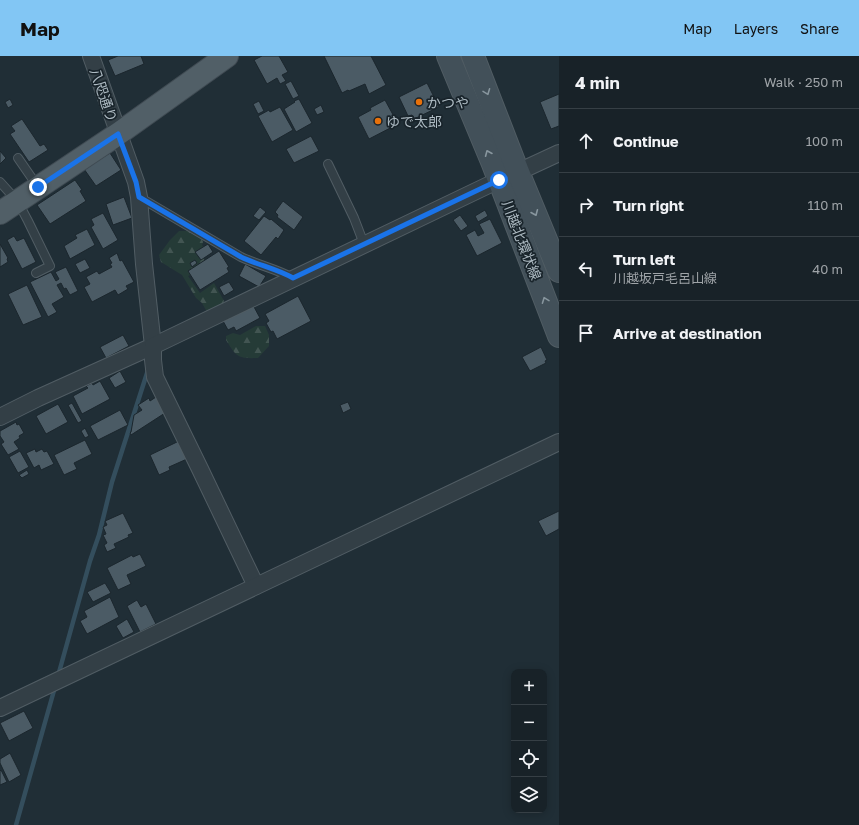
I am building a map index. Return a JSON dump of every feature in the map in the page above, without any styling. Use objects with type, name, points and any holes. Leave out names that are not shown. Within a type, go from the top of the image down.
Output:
[{"type":"main road","points":[[9,208],[118,134],[227,56]]},
{"type":"main road","name":"川越北環状線","points":[[448,56],[508,176],[559,271]]},
{"type":"main road","name":"川越北環状線","points":[[473,56],[508,176],[559,336]]},
{"type":"street","name":"八咫通り","points":[[91,56],[136,182],[139,197],[155,377],[256,586]]},
{"type":"street","points":[[0,417],[559,153]]},
{"type":"street","points":[[0,708],[559,442]]},
{"type":"lane","points":[[18,158],[38,187]]},
{"type":"lane","points":[[328,164],[354,218],[364,244]]},
{"type":"lane","points":[[0,182],[9,208],[28,221],[50,266],[36,273]]},
{"type":"lane","points":[[139,197],[241,257],[293,278]]},
{"type":"green space","points":[[179,231],[191,231],[201,236],[203,242],[202,245],[206,250],[202,269],[188,276],[200,293],[214,283],[224,301],[222,305],[207,312],[202,303],[196,298],[182,275],[161,262],[159,255]]},
{"type":"green space","points":[[256,326],[265,326],[269,335],[269,346],[258,358],[241,357],[232,350],[226,340],[226,336],[233,333],[240,335]]},
{"type":"building","points":[[118,56],[141,56],[144,64],[115,76],[108,60]]},
{"type":"building","points":[[262,56],[279,56],[288,72],[282,75],[286,81],[280,84],[277,78],[267,84],[254,60]]},
{"type":"building","points":[[324,56],[371,56],[386,85],[369,94],[365,84],[342,93]]},
{"type":"building","points":[[291,81],[299,96],[293,99],[285,84]]},
{"type":"building","name":"かつや","points":[[427,83],[439,107],[414,119],[412,115],[408,116],[399,97]]},
{"type":"building","points":[[559,94],[559,126],[551,129],[540,102]]},
{"type":"building","points":[[10,99],[13,105],[8,108],[5,102]]},
{"type":"building","points":[[299,99],[312,123],[296,132],[284,109]]},
{"type":"building","name":"ゆで太郎","points":[[385,100],[398,124],[369,139],[358,117],[371,110],[370,108]]},
{"type":"building","points":[[259,101],[264,111],[258,114],[253,104]]},
{"type":"building","points":[[321,105],[324,112],[317,115],[314,109]]},
{"type":"building","points":[[280,107],[293,130],[272,142],[258,116],[269,110],[270,112]]},
{"type":"building","points":[[22,119],[40,146],[44,144],[48,150],[29,162],[10,134],[15,131],[11,126]]},
{"type":"building","points":[[311,136],[319,151],[294,163],[286,149]]},
{"type":"building","points":[[0,151],[6,158],[0,164]]},
{"type":"building","points":[[110,153],[121,170],[96,186],[84,169]]},
{"type":"building","points":[[75,180],[82,190],[80,191],[86,201],[50,224],[37,205]]},
{"type":"building","points":[[124,197],[132,218],[113,225],[106,204]]},
{"type":"building","points":[[283,201],[303,217],[294,230],[277,217],[278,215],[275,212]]},
{"type":"building","points":[[260,207],[266,212],[259,220],[253,216]]},
{"type":"building","points":[[485,210],[488,216],[478,222],[475,216]]},
{"type":"building","points":[[103,213],[118,240],[103,249],[91,227],[94,225],[91,219]]},
{"type":"building","points":[[460,215],[468,226],[461,231],[453,220]]},
{"type":"building","points":[[264,216],[270,220],[271,219],[284,230],[278,239],[276,237],[261,255],[244,241]]},
{"type":"building","points":[[490,219],[502,243],[477,256],[466,235],[475,230],[478,236],[484,233],[479,224]]},
{"type":"building","points":[[87,229],[95,245],[70,259],[64,246],[77,238],[75,235]]},
{"type":"building","points":[[14,236],[17,241],[24,238],[36,262],[22,269],[7,240]]},
{"type":"building","points":[[0,244],[8,258],[8,262],[0,267]]},
{"type":"building","points":[[208,244],[213,252],[201,260],[195,252]]},
{"type":"building","points":[[219,251],[229,267],[227,268],[229,272],[200,290],[188,271]]},
{"type":"building","points":[[117,253],[120,261],[122,260],[134,282],[126,286],[128,289],[118,295],[115,290],[92,302],[84,287],[90,284],[86,277],[97,271],[99,274],[112,267],[110,264],[112,263],[109,258]]},
{"type":"building","points":[[85,259],[90,268],[80,273],[75,264]]},
{"type":"building","points":[[195,260],[197,263],[192,267],[190,263]]},
{"type":"building","points":[[245,264],[266,276],[259,287],[239,276]]},
{"type":"building","points":[[66,267],[78,291],[70,295],[61,283],[57,285],[64,297],[52,304],[57,312],[48,317],[30,282],[51,272],[56,281],[59,279],[55,272]]},
{"type":"building","points":[[229,282],[234,290],[224,296],[219,287]]},
{"type":"building","points":[[27,285],[42,317],[23,325],[8,294]]},
{"type":"building","points":[[298,296],[311,321],[277,339],[273,331],[271,332],[266,323],[269,321],[265,314]]},
{"type":"building","points":[[253,305],[260,318],[236,331],[234,327],[228,330],[223,321]]},
{"type":"building","points":[[123,335],[129,346],[106,358],[100,347]]},
{"type":"building","points":[[541,347],[547,360],[545,361],[546,363],[530,371],[522,357]]},
{"type":"building","points":[[120,371],[126,382],[115,388],[109,378]]},
{"type":"building","points":[[100,381],[110,399],[82,414],[73,396],[88,388],[86,386],[92,383],[93,385]]},
{"type":"building","points":[[156,397],[165,413],[131,435],[130,433],[134,415],[142,410],[138,405],[149,398],[150,401]]},
{"type":"building","points":[[348,402],[351,409],[343,413],[340,405]]},
{"type":"building","points":[[72,403],[82,421],[78,423],[68,405]]},
{"type":"building","points":[[58,404],[68,422],[46,434],[36,416]]},
{"type":"building","points":[[120,410],[128,425],[98,440],[90,426]]},
{"type":"building","points":[[16,422],[17,425],[19,424],[24,433],[14,442],[19,449],[8,455],[1,444],[4,442],[0,436],[0,431]]},
{"type":"building","points":[[85,428],[89,436],[85,438],[81,431]]},
{"type":"building","points":[[85,440],[92,454],[74,463],[77,469],[64,475],[54,455]]},
{"type":"building","points":[[179,441],[187,459],[169,467],[170,470],[159,475],[150,455]]},
{"type":"building","points":[[35,449],[36,452],[42,449],[44,452],[47,451],[54,464],[41,470],[39,465],[34,468],[26,453]]},
{"type":"building","points":[[20,451],[29,467],[18,473],[9,457]]},
{"type":"building","points":[[27,470],[29,474],[22,478],[19,475]]},
{"type":"building","points":[[559,511],[559,529],[546,536],[538,521]]},
{"type":"building","points":[[123,513],[133,533],[128,535],[129,537],[114,544],[116,548],[107,552],[104,545],[107,543],[103,535],[106,534],[103,527],[107,525],[105,521]]},
{"type":"building","points":[[140,554],[146,566],[127,575],[131,584],[118,590],[107,568],[132,555],[133,557]]},
{"type":"building","points":[[105,583],[111,593],[93,602],[87,592]]},
{"type":"building","points":[[110,597],[119,617],[87,634],[80,621],[87,617],[84,611]]},
{"type":"building","points":[[137,600],[141,607],[146,604],[156,624],[140,632],[127,606]]},
{"type":"building","points":[[127,619],[134,632],[123,638],[116,626]]},
{"type":"building","points":[[24,711],[33,728],[9,741],[0,723]]},
{"type":"building","points":[[10,753],[21,775],[9,782],[0,763],[0,759]]},
{"type":"building","points":[[1,770],[7,782],[0,785],[0,771]]},
{"type":"waterway","points":[[58,676],[90,561],[99,535],[112,482],[148,370]]},
{"type":"waterway","points":[[16,825],[55,687]]},
{"type":"place","name":"かつや","points":[[419,102]]},
{"type":"place","name":"ゆで太郎","points":[[378,121]]},
{"type":"route","points":[[38,187],[118,134],[136,182],[139,197],[241,257],[293,278],[499,180]]}]
